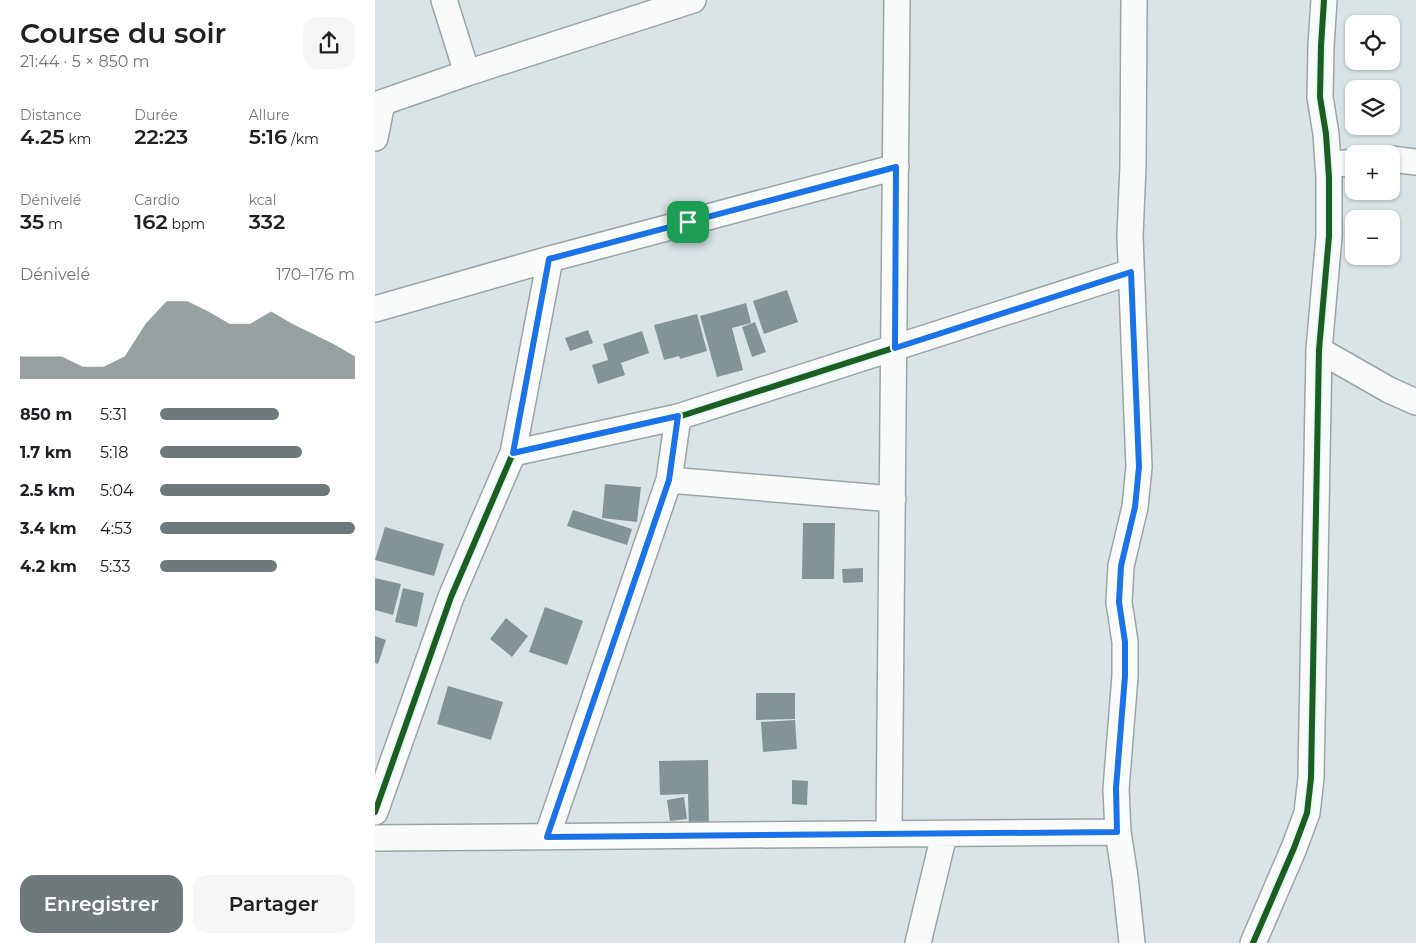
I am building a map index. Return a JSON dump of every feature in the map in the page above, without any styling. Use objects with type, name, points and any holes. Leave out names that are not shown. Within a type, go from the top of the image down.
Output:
[{"type":"street","points":[[444,0],[467,73]]},
{"type":"street","points":[[375,138],[378,104],[467,73],[693,0]]},
{"type":"street","points":[[889,834],[897,0]]},
{"type":"street","points":[[1132,943],[1125,877],[1117,832],[1116,788],[1125,676],[1125,642],[1119,602],[1121,566],[1135,507],[1139,467],[1130,236],[1133,164],[1134,0]]},
{"type":"street","points":[[1253,943],[1307,813],[1311,778],[1319,350],[1329,236],[1326,134],[1320,97],[1324,0]]},
{"type":"street","points":[[1400,160],[1416,162]]},
{"type":"street","points":[[1328,165],[1345,163]]},
{"type":"street","points":[[375,309],[549,259],[896,167]]},
{"type":"street","points":[[375,812],[451,597],[513,453],[549,259]]},
{"type":"street","points":[[513,453],[678,416],[1131,272]]},
{"type":"street","points":[[1319,350],[1389,390],[1416,402]]},
{"type":"street","points":[[547,837],[669,480],[678,416]]},
{"type":"street","points":[[669,480],[893,499]]},
{"type":"street","points":[[375,838],[944,835],[1117,832]]},
{"type":"street","points":[[918,943],[944,835]]},
{"type":"building","points":[[787,290],[798,322],[764,334],[753,301]]},
{"type":"building","points":[[746,303],[751,323],[732,328],[743,370],[717,377],[700,316]]},
{"type":"building","points":[[697,314],[707,351],[680,359],[679,356],[664,360],[654,325]]},
{"type":"building","points":[[755,322],[766,352],[752,357],[742,327]]},
{"type":"building","points":[[588,330],[593,343],[570,351],[565,338]]},
{"type":"building","points":[[642,331],[649,353],[621,363],[625,375],[598,384],[592,365],[608,360],[603,344]]},
{"type":"building","points":[[605,484],[641,487],[637,522],[602,518]]},
{"type":"building","points":[[573,510],[632,529],[627,545],[567,526]]},
{"type":"building","points":[[803,523],[835,523],[834,579],[802,579]]},
{"type":"building","points":[[385,527],[444,544],[434,576],[375,560]]},
{"type":"building","points":[[863,568],[863,582],[843,583],[842,569]]},
{"type":"building","points":[[375,578],[401,584],[393,615],[375,610]]},
{"type":"building","points":[[403,588],[424,593],[417,627],[395,622]]},
{"type":"building","points":[[545,607],[583,621],[567,665],[529,652]]},
{"type":"building","points":[[506,618],[528,636],[512,657],[490,639]]},
{"type":"building","points":[[375,636],[386,640],[378,664],[375,663]]},
{"type":"building","points":[[448,686],[503,702],[491,740],[437,724]]},
{"type":"building","points":[[756,693],[795,693],[795,719],[756,720]]},
{"type":"building","points":[[795,720],[797,749],[763,752],[761,722]]},
{"type":"building","points":[[708,760],[709,831],[689,831],[688,794],[660,795],[659,761]]},
{"type":"building","points":[[792,780],[808,781],[807,805],[792,804]]},
{"type":"building","points":[[684,797],[687,819],[670,821],[667,800]]},
{"type":"cycle path","points":[[1253,943],[1307,813],[1311,778],[1319,350],[1329,236],[1329,178],[1326,134],[1320,97],[1324,0]]},
{"type":"cycle path","points":[[375,812],[451,597],[513,453],[678,417],[1131,272]]},
{"type":"route","points":[[896,167],[895,348],[1131,272],[1139,467],[1135,507],[1121,566],[1119,602],[1125,642],[1125,676],[1116,788],[1117,832],[547,837],[669,480],[678,416],[513,453],[549,259],[688,222],[896,167]]}]
